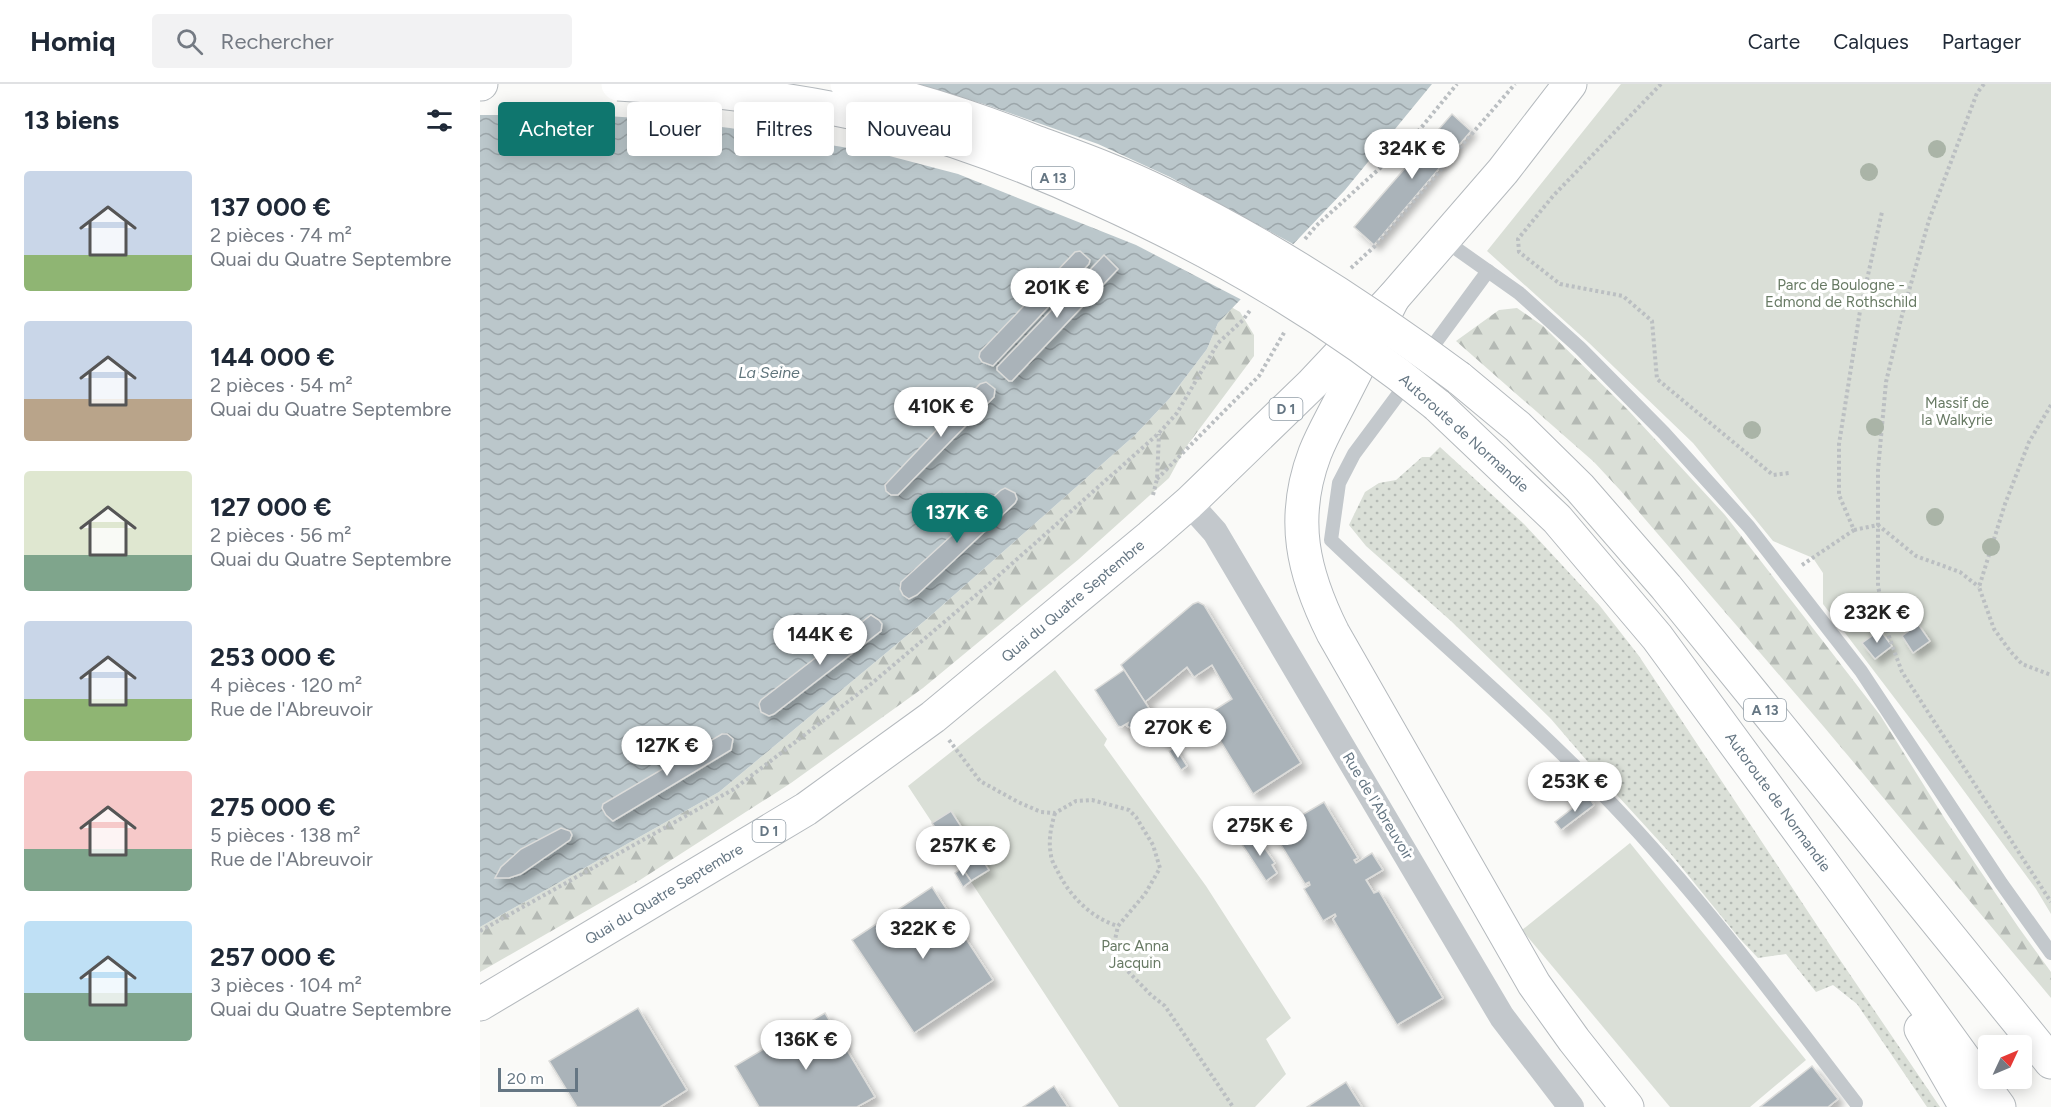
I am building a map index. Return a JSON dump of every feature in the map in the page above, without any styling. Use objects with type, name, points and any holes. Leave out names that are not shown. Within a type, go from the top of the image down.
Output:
[{"type":"main road","name":"Autoroute de Normandie","points":[[618,84],[739,94],[803,104],[888,121],[973,148],[1054,178],[1150,222],[1264,282],[1389,366],[1437,405],[1557,519],[1657,637],[1999,1107]]},
{"type":"main road","name":"A 13","points":[[847,84],[895,94],[982,121],[1162,193],[1290,262],[1367,311],[1459,378],[1518,427],[1580,488],[1666,587],[2051,1062]]},
{"type":"main road","name":"Quai du Quatre Septembre","points":[[480,1004],[806,809],[933,717],[1189,503],[1311,384],[1393,298],[1503,171],[1570,84]]},
{"type":"main road","points":[[1393,298],[1311,465],[1304,492],[1301,519],[1303,550],[1310,579],[1333,633],[1534,984],[1574,1040],[1628,1107]]},
{"type":"main road","points":[[1855,909],[1946,1076],[1966,1107]]},
{"type":"street","name":"Rue de l'Abreuvoir","points":[[1189,503],[1215,532],[1502,1017],[1571,1107]]},
{"type":"lane","points":[[1444,240],[1519,293],[1580,348],[1664,434],[1749,527],[1861,671],[2001,883],[2051,953]]},
{"type":"lane","points":[[1488,271],[1354,454],[1339,483],[1331,540],[1528,721],[1613,805],[1710,916],[1856,1103]]},
{"type":"path","points":[[1661,84],[1553,196],[1518,239],[1520,252],[1560,284],[1623,296],[1652,321],[1657,379],[1773,475],[1789,473]]},
{"type":"path","points":[[1984,84],[1977,93],[1929,220],[1886,382],[1878,470],[1878,586],[1888,634],[1902,672],[2051,902]]},
{"type":"path","points":[[1854,530],[1839,495],[1839,444],[1860,311],[1882,212]]},
{"type":"path","points":[[1979,587],[2004,504],[2030,442],[2051,405]]},
{"type":"path","points":[[480,931],[734,789],[880,676],[988,585],[1159,433],[1152,501]]},
{"type":"path","points":[[1786,575],[1854,530],[1878,525]]},
{"type":"path","points":[[1878,525],[1916,556],[1960,572],[1979,587],[1994,629],[2010,651],[2022,664],[2051,675]]},
{"type":"path","points":[[933,717],[980,781],[1018,802],[1041,812],[1055,813],[1076,801],[1092,800],[1129,810],[1136,817],[1153,845],[1160,868],[1145,894],[1118,926],[1113,949],[1117,960],[1165,1006],[1233,1107]]},
{"type":"path","points":[[1055,813],[1050,831],[1051,856],[1066,888],[1087,909],[1106,922],[1118,926]]},
{"type":"green space","name":"Parc de Boulogne - Edmond de Rothschild","points":[[1621,84],[2051,84],[2051,914],[2036,889],[1928,742],[1823,604],[1823,573],[1813,558],[1773,541],[1693,443],[1589,343],[1487,251]]},
{"type":"green space","points":[[1231,307],[1240,312],[1254,335],[1254,356],[1186,447],[1169,478],[1079,559],[923,688],[791,783],[640,880],[480,972],[480,927],[719,792],[928,618],[1135,435],[1169,399],[1207,349],[1218,323]]},
{"type":"green space","points":[[1517,308],[1543,326],[1629,411],[1725,515],[1829,649],[1880,715],[1945,819],[2051,972],[2051,998],[1824,727],[1620,490],[1594,462],[1456,341],[1499,310]]},
{"type":"green space","points":[[1440,447],[1524,524],[1600,606],[1639,656],[1940,1107],[1927,1107],[1857,1004],[1833,985],[1816,992],[1786,954],[1758,958],[1670,853],[1551,719],[1451,621],[1366,546],[1349,525],[1365,492],[1379,483],[1396,480],[1422,457],[1430,457]]},
{"type":"green space","name":"Parc Anna Jacquin","points":[[1055,670],[1107,739],[1104,745],[1206,886],[1291,1018],[1266,1039],[1286,1074],[1255,1107],[1119,1107],[908,786]]},
{"type":"green space","points":[[1630,843],[1806,1060],[1750,1107],[1670,1107],[1522,930]]},
{"type":"water","name":"La Seine","points":[[480,84],[1432,84],[1345,190],[1218,323],[1207,349],[1169,399],[1135,435],[928,618],[719,792],[480,927]]},
{"type":"pier","points":[[480,84],[914,84],[987,105],[1098,144],[1170,177],[1295,245],[1242,300],[1136,245],[958,174],[889,156],[972,156],[972,102],[846,102],[846,148],[834,146],[834,102],[734,102],[734,129],[722,127],[722,102],[627,102],[627,117],[615,117],[615,102],[498,102],[498,115],[480,115]]},
{"type":"building","points":[[1452,114],[1471,131],[1374,245],[1354,227]]},
{"type":"building","points":[[1080,251],[1090,260],[1089,264],[993,366],[982,362],[979,357],[980,352],[1075,252]]},
{"type":"building","points":[[1104,255],[1118,269],[1012,381],[1009,381],[997,370],[997,367]]},
{"type":"building","points":[[986,382],[995,389],[994,397],[898,495],[891,495],[886,491],[885,485],[980,384]]},
{"type":"building","points":[[1005,488],[1015,493],[1017,499],[1015,503],[917,595],[909,599],[903,595],[900,589],[901,582]]},
{"type":"building","points":[[1198,602],[1204,605],[1301,763],[1253,794],[1205,716],[1232,699],[1212,665],[1194,677],[1187,667],[1145,702],[1121,665]]},
{"type":"building","points":[[871,615],[882,624],[881,631],[774,714],[769,716],[761,712],[759,704],[761,700]]},
{"type":"building","points":[[1918,624],[1930,641],[1913,653],[1902,636]]},
{"type":"building","points":[[1880,630],[1892,646],[1875,659],[1862,643]]},
{"type":"building","points":[[1124,670],[1160,725],[1144,735],[1137,725],[1132,729],[1127,726],[1128,723],[1121,727],[1118,726],[1095,690]]},
{"type":"building","points":[[1160,725],[1170,739],[1164,743],[1154,729]]},
{"type":"building","points":[[722,734],[727,734],[733,739],[731,750],[613,821],[606,815],[602,808],[603,804]]},
{"type":"building","points":[[1175,747],[1187,766],[1181,770],[1169,751]]},
{"type":"building","points":[[1588,796],[1594,805],[1561,830],[1555,822]]},
{"type":"building","points":[[1324,802],[1358,858],[1354,860],[1356,863],[1372,853],[1383,870],[1366,880],[1374,893],[1379,891],[1443,998],[1397,1025],[1333,919],[1335,914],[1323,921],[1304,889],[1310,885],[1309,882],[1305,884],[1273,832]]},
{"type":"building","points":[[951,811],[989,870],[971,881],[932,823]]},
{"type":"building","points":[[561,828],[570,831],[572,835],[570,840],[521,874],[509,878],[495,878],[501,867],[521,849]]},
{"type":"building","points":[[1255,834],[1275,863],[1272,865],[1277,873],[1266,881],[1241,843]]},
{"type":"building","points":[[962,868],[971,881],[963,887],[955,873]]},
{"type":"building","points":[[932,887],[993,980],[914,1033],[852,940]]},
{"type":"building","points":[[638,1008],[687,1090],[660,1107],[577,1107],[549,1061]]},
{"type":"building","points":[[825,1013],[875,1097],[857,1107],[759,1107],[735,1066]]},
{"type":"building","points":[[1812,1066],[1838,1099],[1828,1107],[1760,1107]]},
{"type":"building","points":[[1346,1082],[1362,1107],[1307,1107]]},
{"type":"building","points":[[1054,1086],[1068,1107],[1023,1107]]},
{"type":"park label","name":"Massif de la Walkyrie","points":[[1957,412]]}]
